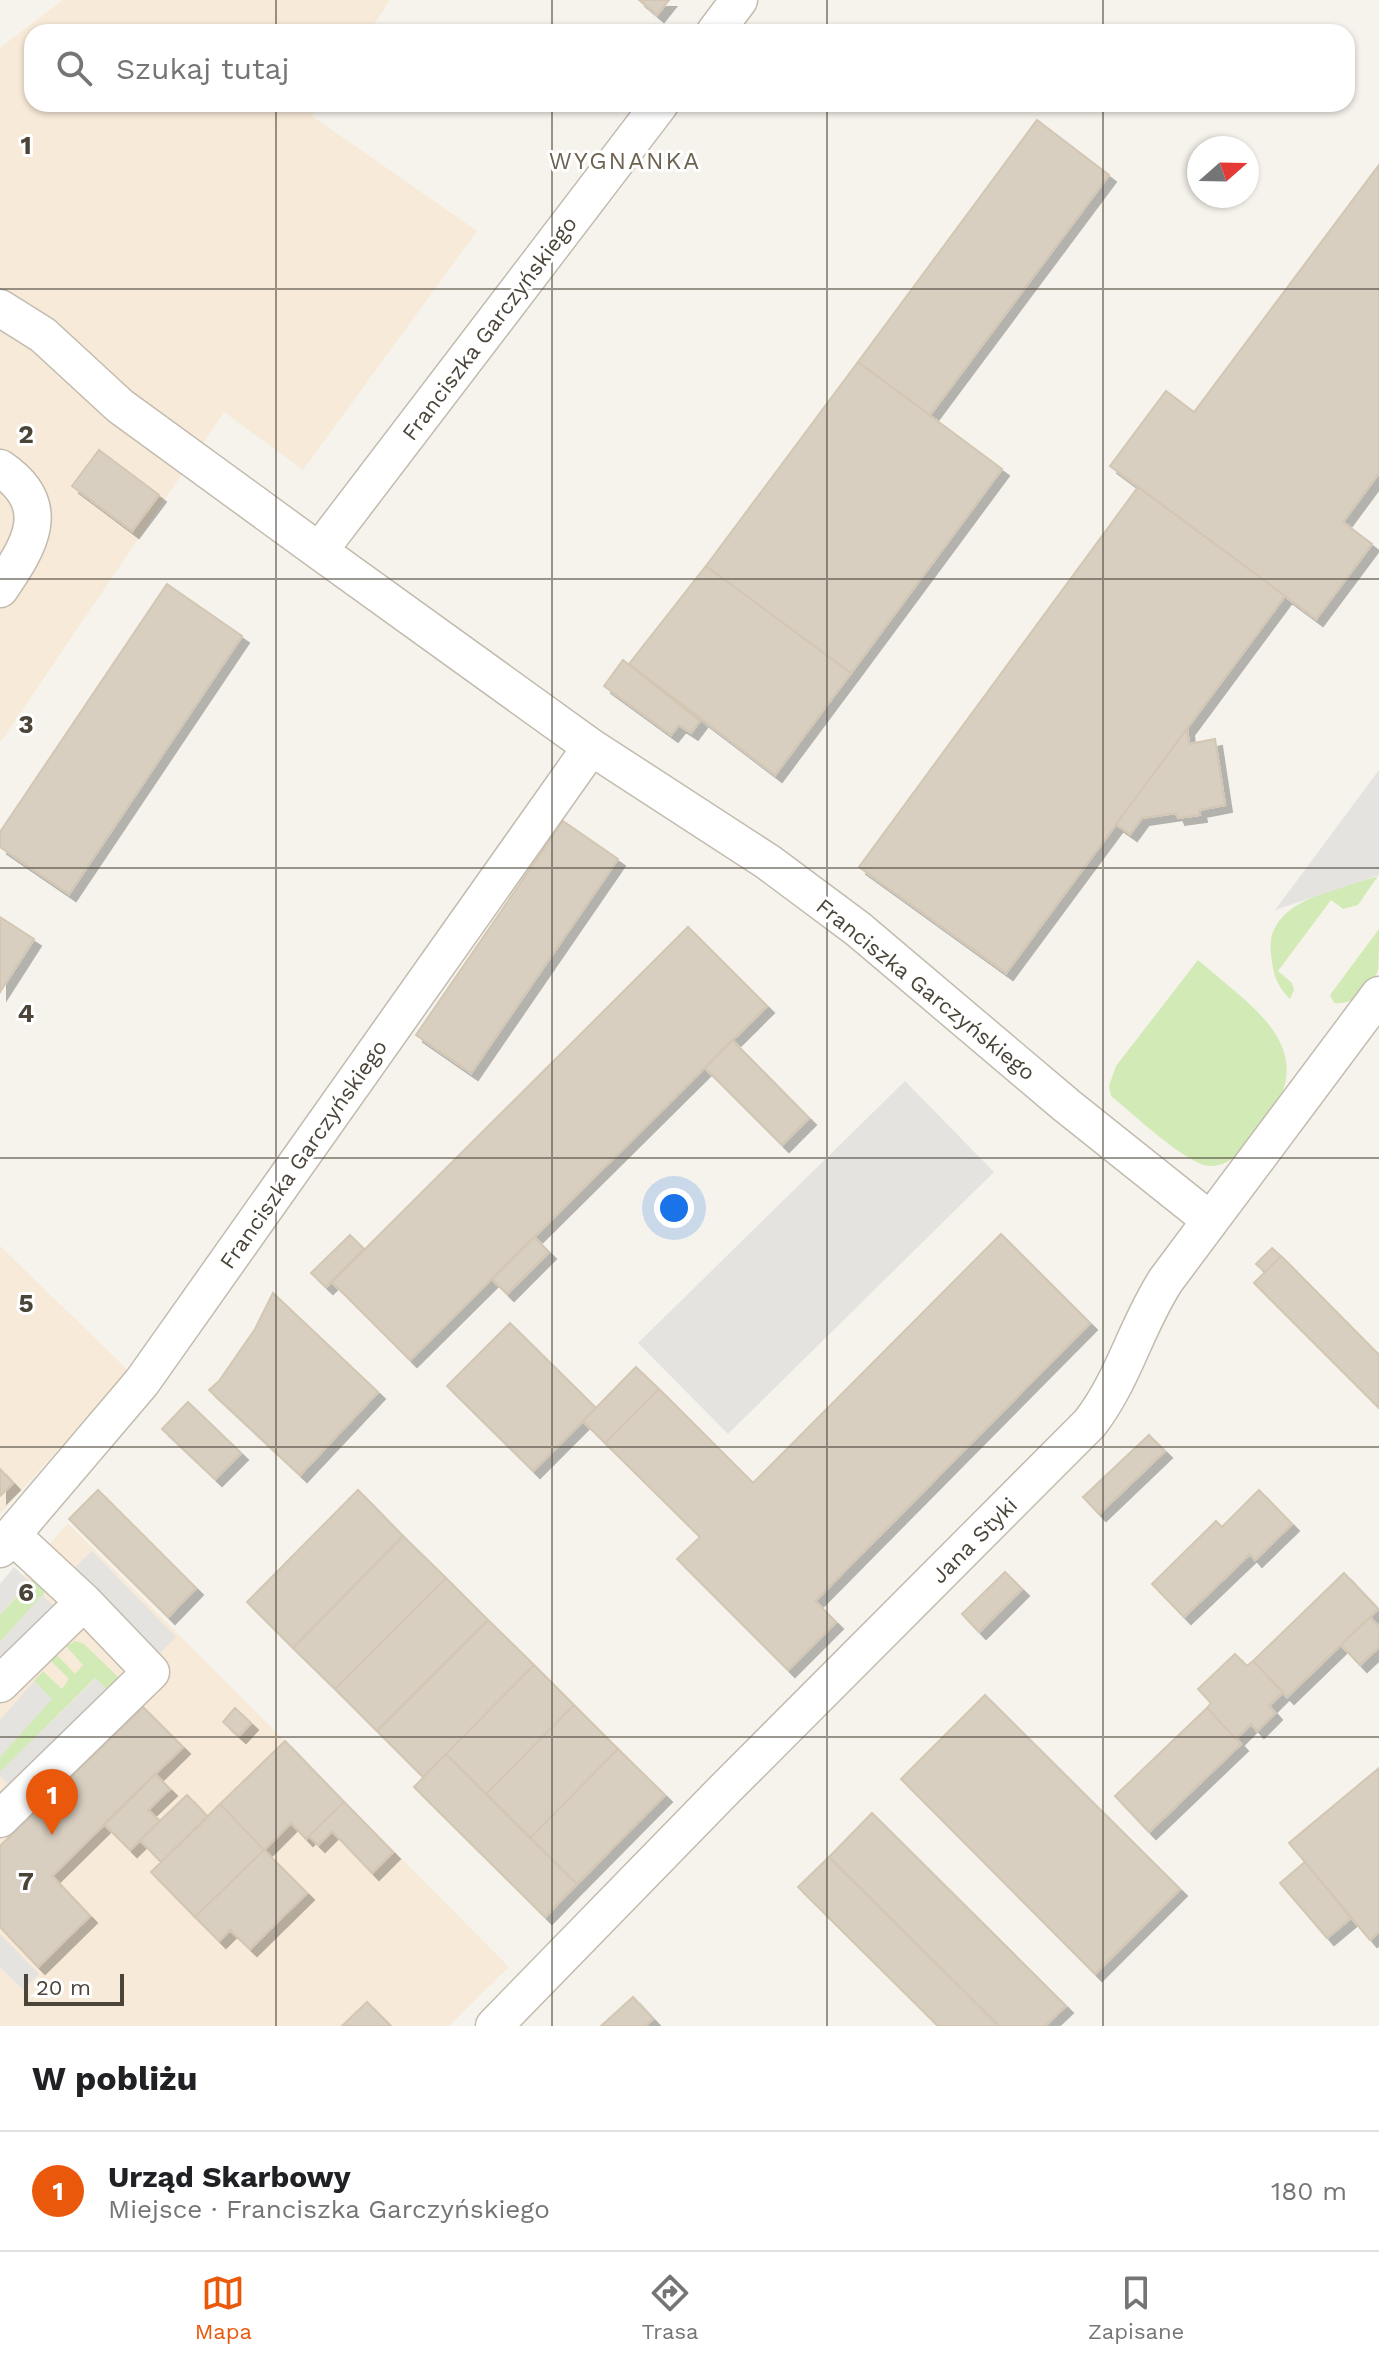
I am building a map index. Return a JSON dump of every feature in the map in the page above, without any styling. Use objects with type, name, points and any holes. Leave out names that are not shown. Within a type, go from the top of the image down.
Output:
[{"type":"street","points":[[721,24],[739,0]]},
{"type":"street","name":"Franciszka Garczyńskiego","points":[[319,551],[654,112]]},
{"type":"street","name":"Franciszka Garczyńskiego","points":[[0,308],[43,335],[120,406],[319,551],[591,747],[768,862],[858,929],[1066,1105],[1210,1220]]},
{"type":"street","points":[[0,468],[16,480],[24,492],[32,517],[25,553],[0,589]]},
{"type":"street","name":"Franciszka Garczyńskiego","points":[[6,1542],[142,1382],[591,747]]},
{"type":"street","name":"Jana Styki","points":[[494,2026],[726,1788],[1079,1436],[1116,1385],[1156,1295],[1379,995]]},
{"type":"street","points":[[0,1819],[151,1672],[84,1602],[6,1542]]},
{"type":"street","points":[[0,1684],[84,1602]]},
{"type":"shaded area","points":[[63,0],[390,0],[374,24],[32,24]]},
{"type":"shaded area","points":[[24,30],[24,112],[315,112],[312,116],[477,231],[303,470],[224,412],[0,743],[0,48]]},
{"type":"shaded area","points":[[1379,770],[1379,875],[1275,910]]},
{"type":"shaded area","points":[[905,1081],[994,1172],[728,1434],[638,1343]]},
{"type":"shaded area","points":[[0,1246],[129,1371],[0,1514]]},
{"type":"shaded area","points":[[68,1523],[509,1967],[449,2026],[0,2026],[0,1603]]},
{"type":"shaded area","points":[[92,1551],[176,1637],[156,1657],[71,1571]]},
{"type":"shaded area","points":[[14,1567],[29,1581],[0,1615],[0,1584]]},
{"type":"shaded area","points":[[42,1595],[59,1610],[0,1672],[0,1642]]},
{"type":"shaded area","points":[[96,1678],[112,1695],[16,1792],[0,1776],[0,1772]]},
{"type":"shaded area","points":[[34,1681],[52,1699],[0,1757],[0,1720]]},
{"type":"shaded area","points":[[0,1934],[39,1974],[23,1990],[0,1967]]},
{"type":"green space","points":[[1378,876],[1358,905],[1343,909],[1331,900],[1278,971],[1292,983],[1294,990],[1290,999],[1278,984],[1271,954],[1272,936],[1279,921],[1308,900]]},
{"type":"green space","points":[[1379,929],[1378,970],[1375,976],[1355,998],[1334,1003],[1330,995]]},
{"type":"green space","points":[[1198,960],[1260,1015],[1276,1034],[1285,1055],[1286,1078],[1278,1103],[1237,1154],[1225,1163],[1210,1166],[1188,1157],[1159,1137],[1111,1096],[1109,1086],[1116,1066]]},
{"type":"green space","points":[[33,1579],[45,1588],[44,1594],[0,1642],[0,1615]]},
{"type":"green space","points":[[75,1641],[84,1644],[118,1677],[119,1683],[112,1695],[95,1678],[0,1772],[0,1757],[51,1699],[34,1681],[43,1671],[62,1689],[69,1679],[51,1661],[57,1655],[75,1674],[83,1665],[66,1646]]},
{"type":"building","points":[[639,0],[669,0],[657,15]]},
{"type":"building","points":[[1037,120],[1109,175],[930,415],[858,362]]},
{"type":"building","points":[[1379,165],[1379,473],[1343,522],[1372,544],[1316,619],[1110,466],[1166,391],[1194,412]]},
{"type":"building","points":[[858,362],[1002,469],[851,673],[706,566]]},
{"type":"building","points":[[99,450],[159,495],[132,531],[72,486]]},
{"type":"building","points":[[1138,487],[1285,596],[1006,973],[859,867]]},
{"type":"building","points":[[706,566],[851,673],[775,775],[629,664]]},
{"type":"building","points":[[167,584],[242,636],[69,894],[0,847],[0,832]]},
{"type":"building","points":[[623,660],[700,721],[691,733],[679,725],[671,735],[604,686]]},
{"type":"building","points":[[1187,729],[1189,744],[1215,739],[1225,805],[1199,810],[1200,815],[1178,818],[1176,813],[1142,818],[1130,834],[1116,824]]},
{"type":"building","points":[[563,821],[618,859],[471,1073],[416,1035]]},
{"type":"building","points":[[0,917],[34,939],[0,992]]},
{"type":"building","points":[[688,927],[767,1006],[410,1360],[332,1282]]},
{"type":"building","points":[[732,1040],[809,1118],[782,1145],[705,1068]]},
{"type":"building","points":[[1001,1234],[1090,1323],[815,1601],[836,1622],[788,1670],[677,1559],[700,1537],[605,1443],[659,1389],[753,1483]]},
{"type":"building","points":[[350,1235],[364,1249],[326,1287],[311,1273]]},
{"type":"building","points":[[534,1237],[549,1252],[507,1294],[492,1279]]},
{"type":"building","points":[[1272,1248],[1281,1256],[1265,1272],[1256,1264]]},
{"type":"building","points":[[1281,1256],[1379,1355],[1379,1408],[1254,1283]]},
{"type":"building","points":[[273,1293],[378,1392],[300,1475],[209,1390],[219,1381],[255,1329]]},
{"type":"building","points":[[510,1323],[596,1408],[533,1471],[447,1386]]},
{"type":"building","points":[[636,1367],[659,1389],[605,1443],[583,1421]]},
{"type":"building","points":[[188,1402],[241,1453],[215,1479],[162,1429]]},
{"type":"building","points":[[1149,1435],[1165,1451],[1099,1514],[1083,1497]]},
{"type":"building","points":[[0,1469],[13,1483],[0,1496]]},
{"type":"building","points":[[98,1490],[196,1588],[168,1617],[69,1519]]},
{"type":"building","points":[[358,1490],[403,1536],[293,1648],[247,1602]]},
{"type":"building","points":[[1259,1490],[1292,1524],[1255,1560],[1250,1554],[1184,1617],[1152,1584],[1216,1521],[1222,1527]]},
{"type":"building","points":[[403,1536],[446,1578],[335,1689],[293,1648]]},
{"type":"building","points":[[1005,1572],[1022,1589],[979,1632],[962,1614]]},
{"type":"building","points":[[1344,1573],[1378,1609],[1287,1697],[1253,1661]]},
{"type":"building","points":[[446,1578],[488,1620],[377,1731],[335,1689]]},
{"type":"building","points":[[1370,1617],[1379,1627],[1379,1647],[1360,1665],[1341,1645]]},
{"type":"building","points":[[488,1620],[534,1665],[423,1777],[377,1731]]},
{"type":"building","points":[[1235,1654],[1247,1666],[1253,1661],[1283,1692],[1269,1706],[1275,1713],[1257,1731],[1251,1724],[1236,1739],[1207,1708],[1211,1703],[1198,1689]]},
{"type":"building","points":[[534,1665],[574,1705],[486,1794],[446,1754]]},
{"type":"building","points":[[985,1695],[1180,1889],[1095,1974],[901,1779]]},
{"type":"building","points":[[574,1705],[618,1749],[530,1838],[486,1794]]},
{"type":"building","points":[[143,1707],[183,1747],[52,1876],[90,1916],[38,1967],[0,1927],[0,1846]]},
{"type":"building","points":[[235,1708],[251,1723],[239,1736],[223,1722]]},
{"type":"building","points":[[1207,1708],[1241,1744],[1149,1832],[1115,1796]]},
{"type":"building","points":[[285,1741],[344,1802],[306,1839],[291,1823],[264,1850],[220,1804]]},
{"type":"building","points":[[618,1749],[665,1795],[577,1884],[530,1838]]},
{"type":"building","points":[[446,1754],[577,1884],[545,1917],[414,1787]]},
{"type":"building","points":[[1379,1768],[1379,1932],[1370,1940],[1289,1843]]},
{"type":"building","points":[[155,1774],[170,1789],[148,1810],[160,1821],[130,1850],[104,1824]]},
{"type":"building","points":[[187,1795],[208,1817],[161,1862],[140,1840]]},
{"type":"building","points":[[344,1802],[393,1852],[372,1873],[332,1831],[318,1845],[309,1836]]},
{"type":"building","points":[[220,1804],[264,1850],[195,1917],[151,1872]]},
{"type":"building","points":[[872,1813],[1066,2006],[1045,2026],[999,2026],[829,1857]]},
{"type":"building","points":[[264,1850],[307,1893],[250,1949],[230,1930],[219,1941],[195,1917]]},
{"type":"building","points":[[829,1857],[999,2026],[938,2026],[798,1887]]},
{"type":"building","points":[[1305,1862],[1351,1918],[1327,1938],[1280,1883]]},
{"type":"building","points":[[633,1997],[653,2019],[645,2026],[601,2026]]},
{"type":"building","points":[[367,2002],[391,2026],[342,2026]]},
{"type":"place","name":"Urząd Skarbowy","points":[[52,1835]]},
{"type":"district","name":"WYGNANKA","points":[[625,161]]}]
